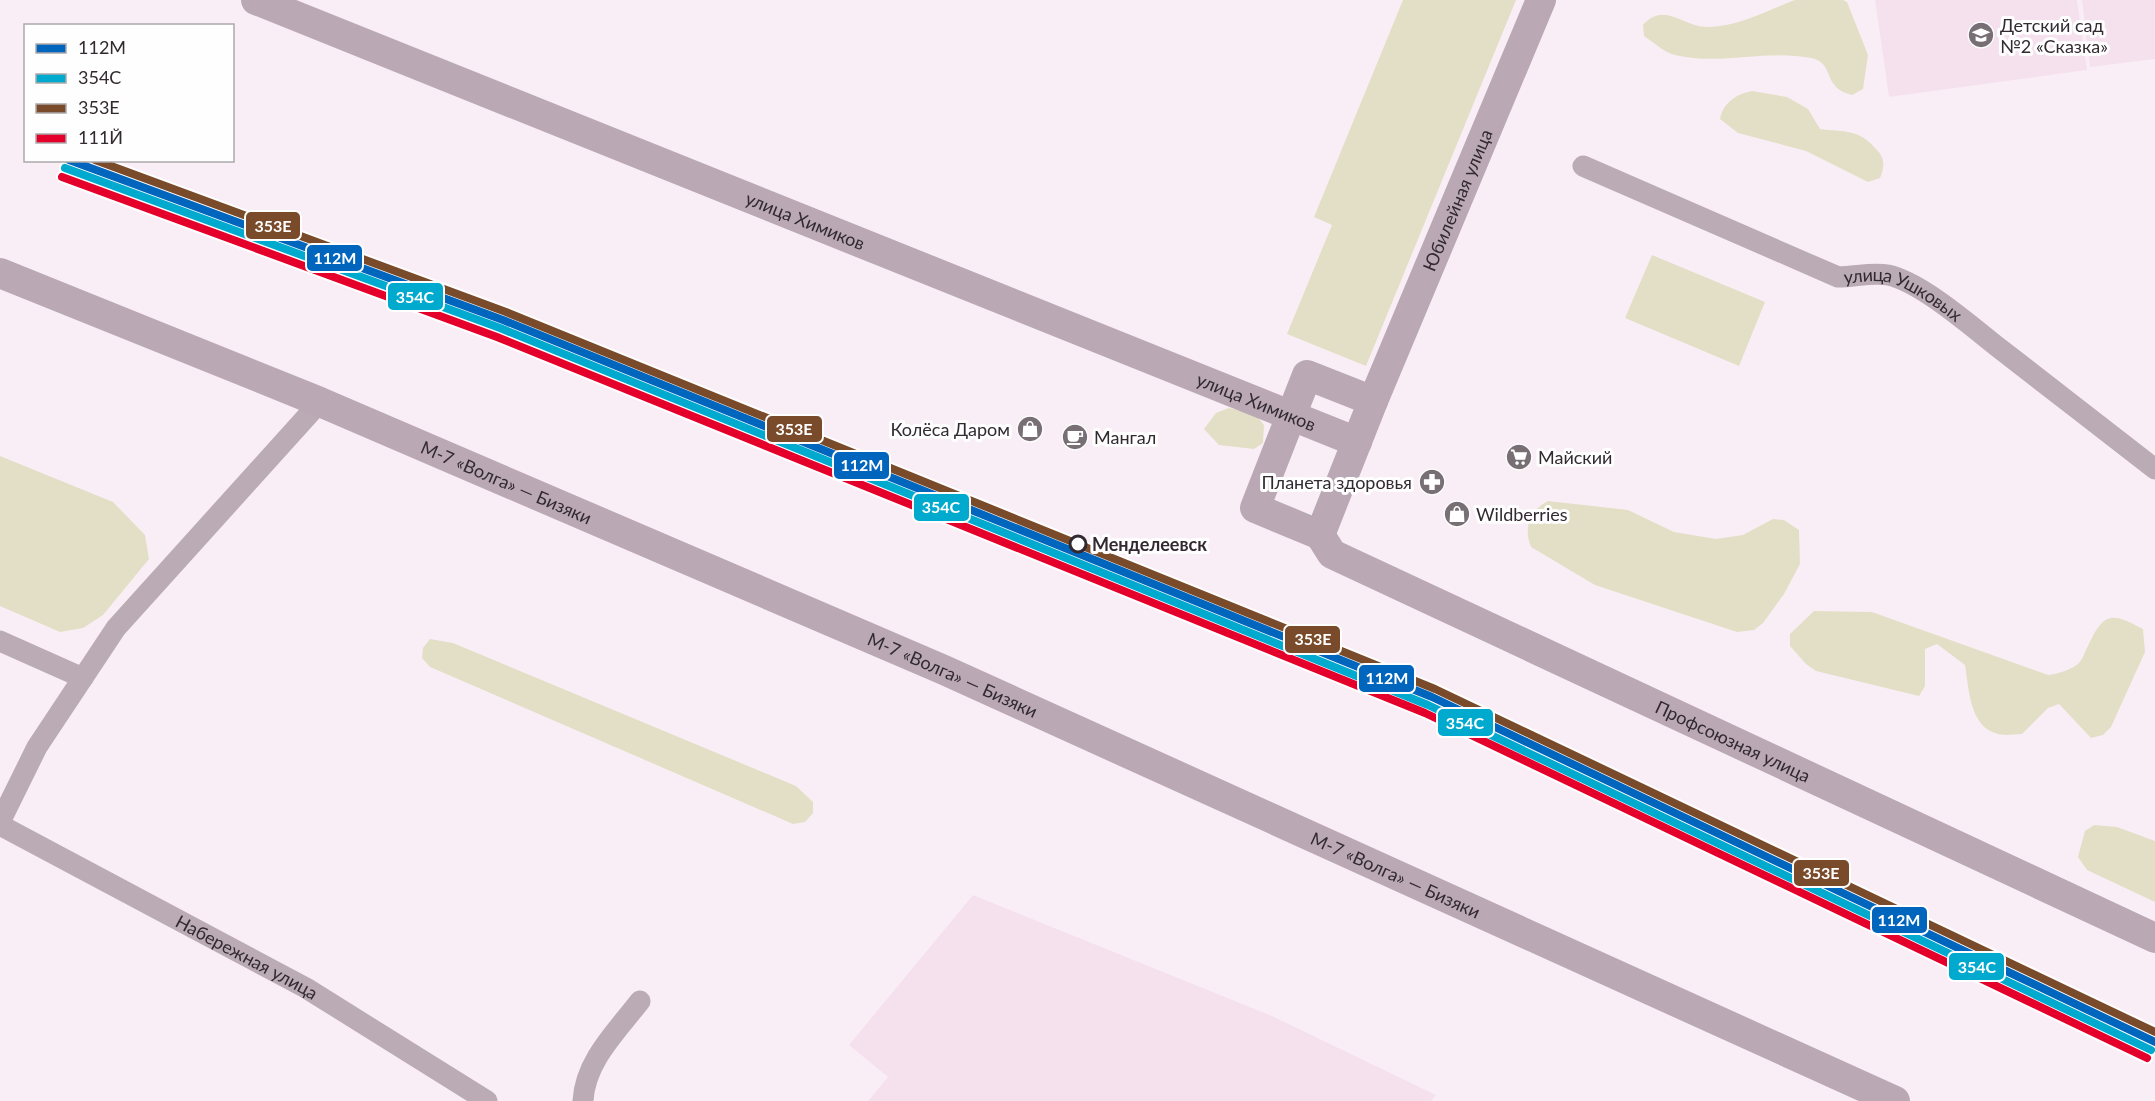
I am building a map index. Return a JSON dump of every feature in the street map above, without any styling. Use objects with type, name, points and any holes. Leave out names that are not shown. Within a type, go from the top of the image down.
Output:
[{"type":"main road","name":"улица Химиков","points":[[256,0],[1356,442]]},
{"type":"main road","name":"Юбилейная улица","points":[[1320,535],[1356,442],[1540,0]]},
{"type":"main road","name":"М-7 «Волга» — Бизяки","points":[[0,273],[320,402],[944,670],[1895,1101]]},
{"type":"main road","points":[[1320,535],[1255,508],[1306,375],[1373,401]]},
{"type":"main road","name":"Профсоюзная улица","points":[[1320,535],[1332,554],[2155,938]]},
{"type":"street","name":"улица Ушковых","points":[[1583,166],[1838,277],[1869,273],[1888,275],[1910,283],[1957,315],[2155,469]]},
{"type":"street","points":[[0,824],[37,747],[116,628],[320,402]]},
{"type":"street","points":[[0,641],[83,678]]},
{"type":"street","name":"Набережная улица","points":[[0,824],[306,988],[487,1101]]},
{"type":"street","points":[[583,1101],[585,1082],[598,1055],[640,1001]]},
{"type":"shaded area","points":[[1403,0],[1516,0],[1366,366],[1287,334],[1332,225],[1314,217]]},
{"type":"shaded area","points":[[1795,0],[1843,0],[1847,2],[1868,55],[1863,89],[1852,95],[1843,92],[1833,82],[1821,62],[1813,58],[1781,55],[1721,59],[1690,58],[1667,52],[1644,36],[1643,25],[1659,15],[1674,17],[1698,26],[1718,26],[1752,18]]},
{"type":"shaded area","name":"Детский сад №2 «Сказка»","points":[[1875,0],[2077,0],[2087,70],[1889,97]]},
{"type":"shaded area","points":[[2082,0],[2155,0],[2155,59],[2090,67]]},
{"type":"shaded area","points":[[1752,91],[1787,97],[1808,109],[1820,129],[1844,131],[1864,138],[1883,159],[1880,178],[1868,182],[1806,151],[1738,133],[1720,119],[1722,113],[1731,100]]},
{"type":"shaded area","points":[[1652,255],[1765,302],[1739,366],[1625,318]]},
{"type":"shaded area","points":[[1229,408],[1255,414],[1264,425],[1263,443],[1254,449],[1219,445],[1204,429],[1216,413]]},
{"type":"shaded area","points":[[0,456],[113,502],[145,535],[149,559],[103,615],[83,628],[60,632],[0,606]]},
{"type":"shaded area","points":[[1548,501],[1628,510],[1674,532],[1716,539],[1743,535],[1773,519],[1784,520],[1799,530],[1800,564],[1784,594],[1763,623],[1754,630],[1737,632],[1595,585],[1531,547],[1528,533],[1530,520],[1537,509]]},
{"type":"shaded area","points":[[1814,611],[1872,612],[2048,675],[2072,668],[2079,663],[2099,627],[2110,618],[2123,620],[2143,629],[2145,652],[2111,727],[2103,735],[2091,738],[2059,704],[2048,708],[2022,734],[2001,735],[1988,730],[1976,715],[1972,706],[1965,665],[1937,644],[1925,649],[1925,686],[1919,696],[1816,671],[1806,664],[1790,646],[1790,634]]},
{"type":"shaded area","points":[[430,639],[453,643],[796,786],[813,802],[813,813],[805,822],[793,824],[430,667],[422,658],[423,648]]},
{"type":"shaded area","points":[[2094,825],[2117,827],[2155,841],[2155,902],[2087,870],[2078,857],[2085,831]]},
{"type":"shaded area","points":[[973,895],[1272,1016],[1436,1095],[1431,1101],[868,1101],[888,1077],[849,1045]]},
{"type":"transit line","name":"112М","points":[[74,162],[503,320],[1432,697],[2155,1042]]},
{"type":"transit line","name":"353Е","points":[[100,162],[506,312],[1435,689],[2155,1032]]},
{"type":"transit line","name":"354С","points":[[65,168],[500,328],[1428,705],[2151,1050]]},
{"type":"transit line","name":"111Й","points":[[62,177],[497,337],[1425,713],[2147,1058]]},
{"type":"place","name":"Детский сад №2 «Сказка»","points":[[1981,35]]},
{"type":"place","name":"Колёса Даром","points":[[1030,429]]},
{"type":"place","name":"Мангал","points":[[1075,437]]},
{"type":"place","name":"Майский","points":[[1519,457]]},
{"type":"place","name":"Планета здоровья","points":[[1432,482]]},
{"type":"place","name":"Wildberries","points":[[1457,514]]},
{"type":"place","name":"Менделеевск","points":[[1078,544]]}]
